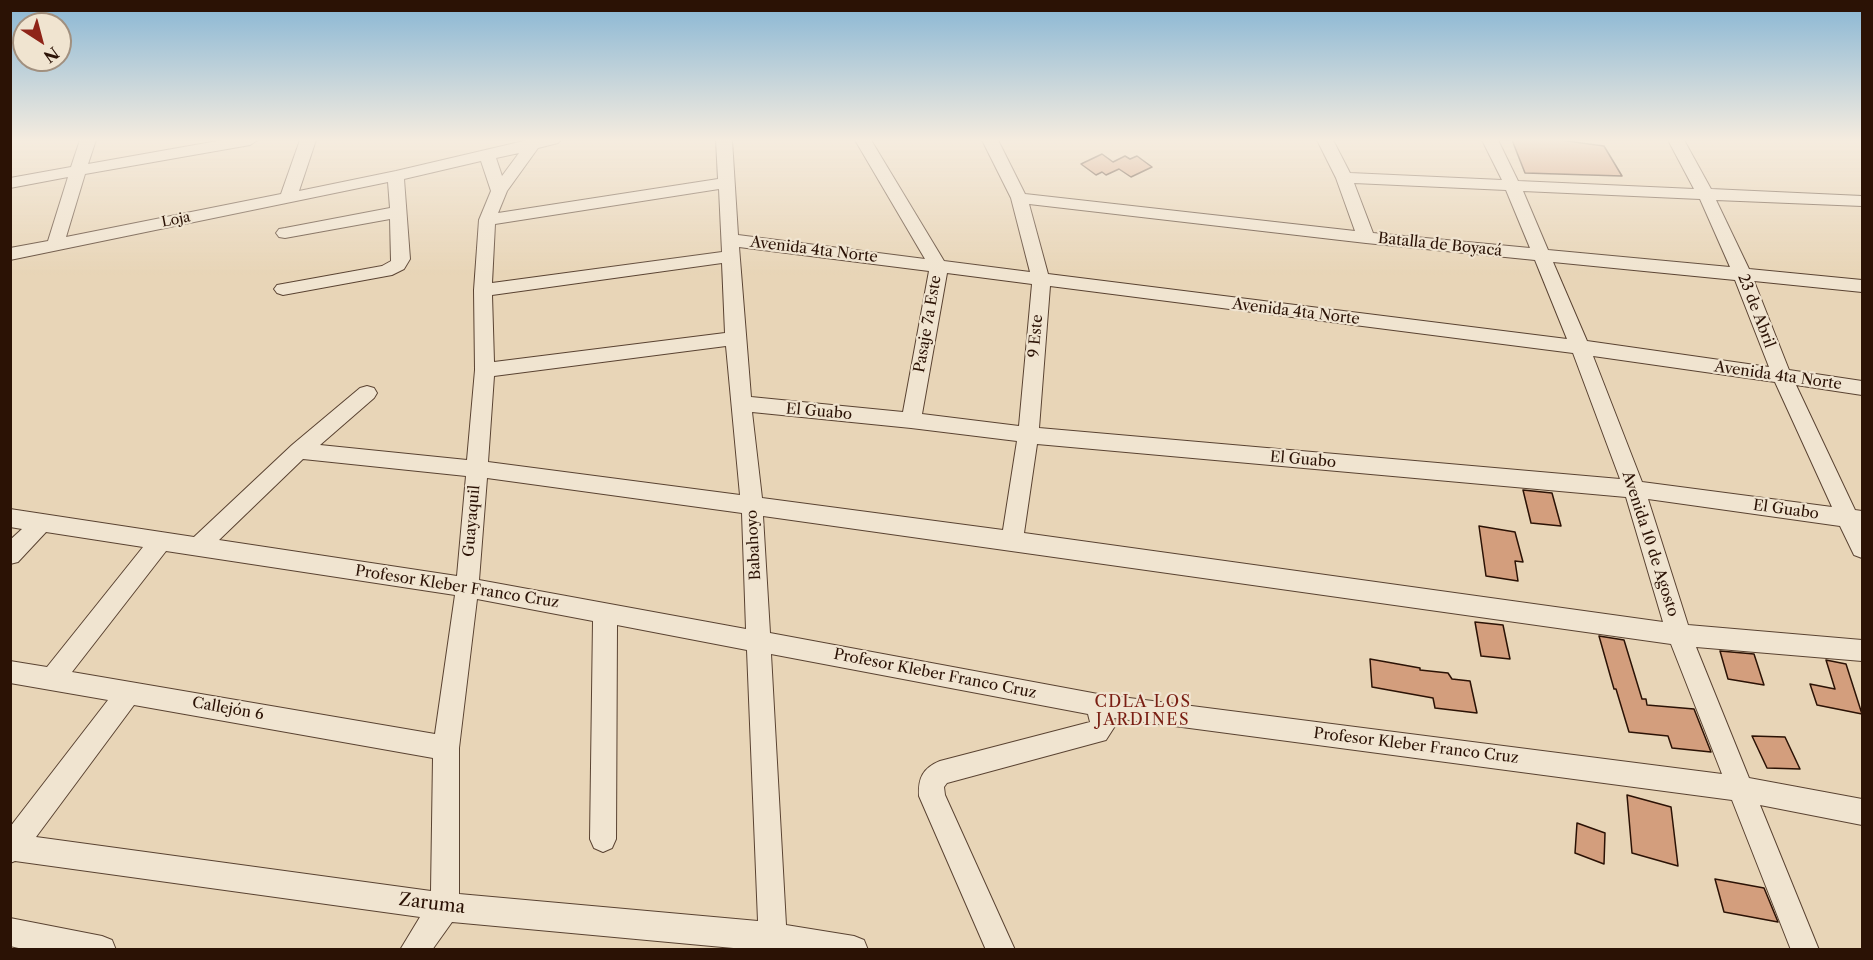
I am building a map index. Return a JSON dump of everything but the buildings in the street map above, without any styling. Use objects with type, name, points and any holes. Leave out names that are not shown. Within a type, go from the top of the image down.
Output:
[{"type":"street","points":[[55,245],[75,185]]},
{"type":"street","points":[[288,198],[293,185]]},
{"type":"street","name":"Loja","points":[[10,254],[353,185]]},
{"type":"street","points":[[283,290],[386,271],[398,265],[401,259],[396,185]]},
{"type":"street","points":[[497,185],[499,192]]},
{"type":"street","name":"Guayaquil","points":[[445,907],[446,748],[466,587],[485,370],[483,290],[487,220],[504,185]]},
{"type":"street","points":[[487,220],[715,185]]},
{"type":"street","name":"Babahoyo","points":[[727,185],[735,338],[752,506],[772,943]]},
{"type":"street","name":"Pasaje 7a Este","points":[[890,185],[939,267],[911,420]]},
{"type":"street","name":"9 Este","points":[[1012,185],[1019,198],[1041,281],[1028,435],[1012,540]]},
{"type":"street","points":[[1346,185],[1366,238]]},
{"type":"street","name":"Avenida 10 de Agosto","points":[[1512,185],[1580,347],[1634,489],[1679,635],[1805,950]]},
{"type":"street","points":[[1526,185],[1863,201]]},
{"type":"street","name":"23 de Abril","points":[[1700,185],[1742,274],[1782,377],[1856,520],[1863,549]]},
{"type":"street","name":"Batalla de Boyacá","points":[[1019,198],[1366,238],[1863,286]]},
{"type":"street","points":[[285,233],[398,212]]},
{"type":"street","name":"Avenida 4ta Norte","points":[[483,290],[730,248],[939,267],[1580,347],[1863,388]]},
{"type":"street","points":[[485,370],[735,338]]},
{"type":"street","points":[[200,545],[299,451],[367,393]]},
{"type":"street","name":"El Guabo","points":[[742,404],[911,420],[1028,435],[1634,489],[1856,520]]},
{"type":"street","points":[[299,451],[477,469],[1012,540],[1679,635],[1863,650]]},
{"type":"street","name":"Profesor Kleber Franco Cruz","points":[[10,518],[466,587],[605,611],[1098,705],[1742,789],[1863,812]]},
{"type":"street","points":[[10,555],[42,522]]},
{"type":"street","points":[[52,679],[161,540]]},
{"type":"street","points":[[603,839],[605,611]]},
{"type":"street","name":"Callejón 6","points":[[10,672],[446,748]]},
{"type":"street","points":[[11,848],[129,692]]},
{"type":"street","points":[[1001,950],[932,796],[931,782],[940,773],[1097,732],[1103,726],[1098,705]]},
{"type":"street","name":"Zaruma","points":[[11,848],[445,907],[854,950]]},
{"type":"street","points":[[414,950],[445,907]]},
{"type":"street","points":[[10,933],[102,950]]},
{"type":"district","name":"CDLA LOS JARDINES","points":[[1143,711]]}]
